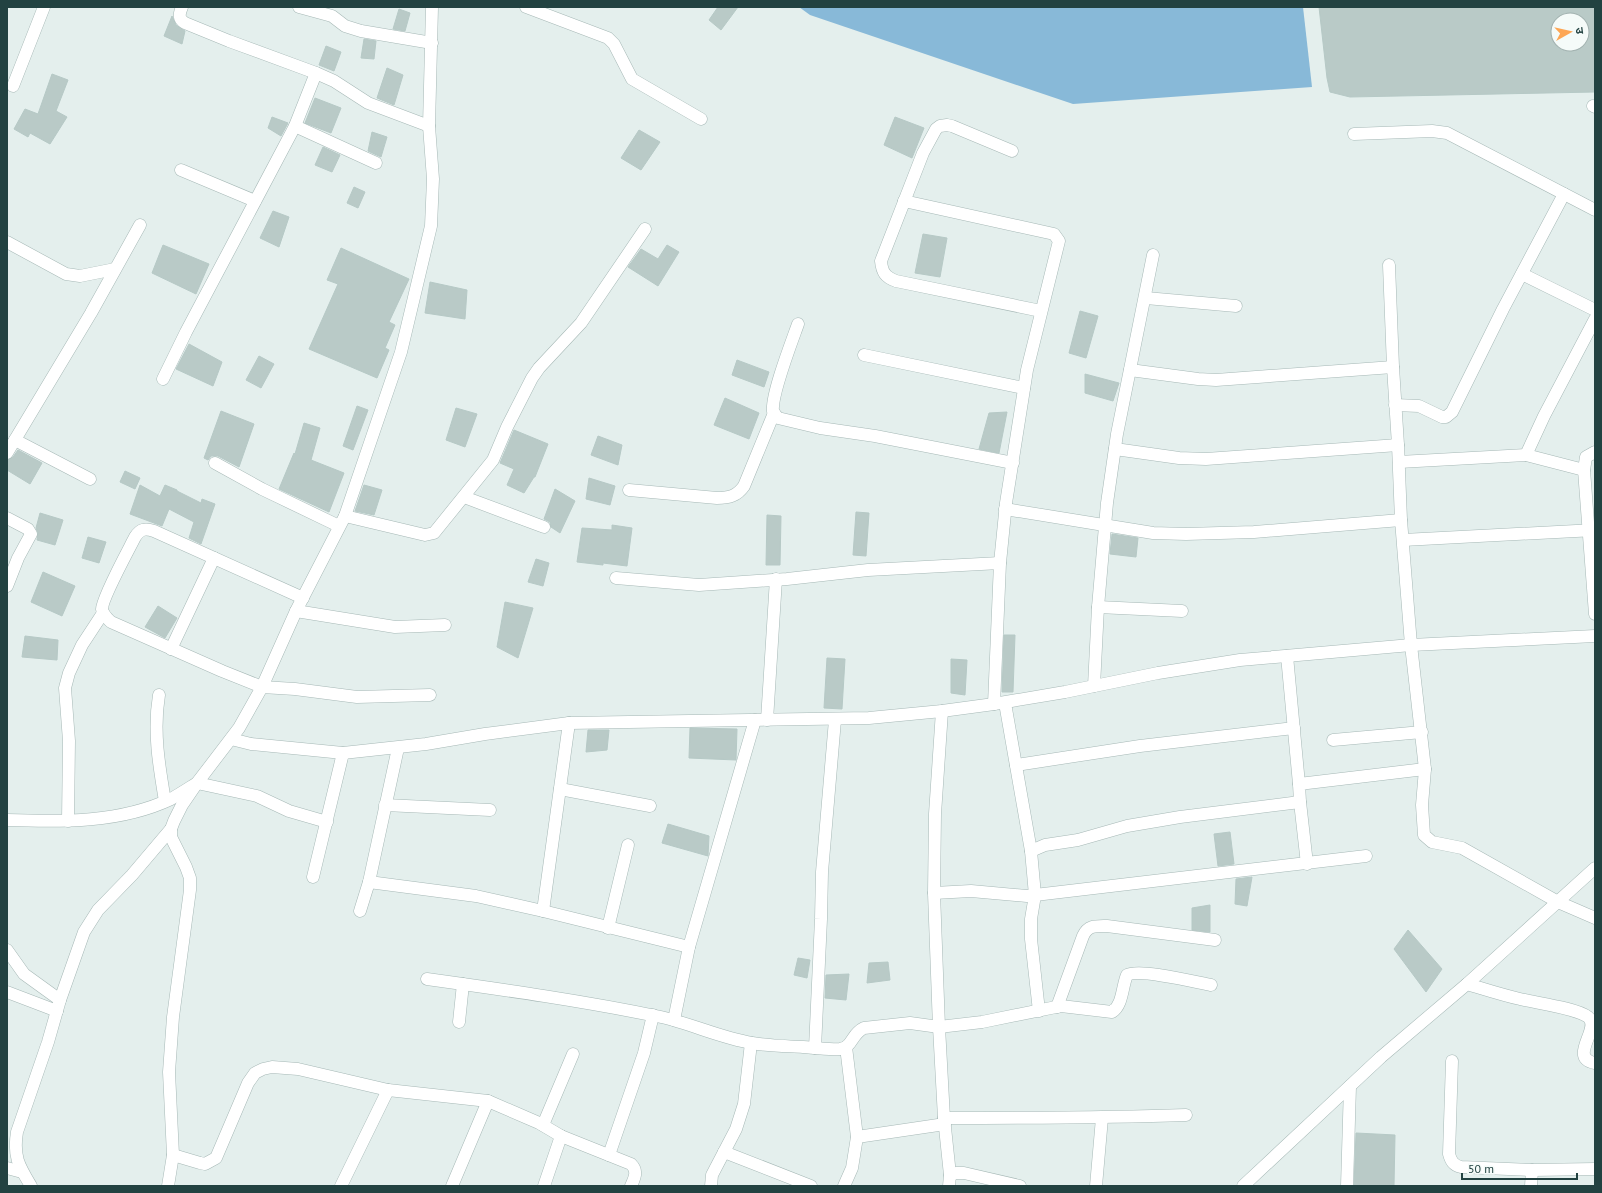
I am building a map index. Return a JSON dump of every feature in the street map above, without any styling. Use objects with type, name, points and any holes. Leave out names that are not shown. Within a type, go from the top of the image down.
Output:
[{"type":"street","points":[[13,86],[44,7]]},
{"type":"street","points":[[182,7],[179,17],[185,23],[316,73],[334,81],[368,103],[429,126]]},
{"type":"street","points":[[299,7],[332,16],[345,26],[361,31],[432,43]]},
{"type":"street","points":[[31,1186],[17,1161],[17,1132],[48,1042],[58,1005],[84,932],[94,915],[132,875],[171,829],[182,805],[197,782],[239,728],[262,688],[296,611],[342,521],[401,352],[428,244],[432,214],[433,179],[429,126],[432,7]]},
{"type":"street","points":[[526,7],[608,38],[614,44],[632,79],[701,119]]},
{"type":"street","points":[[163,379],[186,332],[295,126],[316,73]]},
{"type":"street","points":[[295,126],[376,163]]},
{"type":"street","points":[[1012,152],[952,126],[940,126],[936,130],[923,153],[881,261],[884,274],[889,279],[1040,311]]},
{"type":"street","points":[[1354,134],[1432,131],[1447,134],[1595,210]]},
{"type":"street","points":[[181,170],[255,201]]},
{"type":"street","points":[[1396,405],[1419,406],[1442,416],[1450,415],[1564,194]]},
{"type":"street","points":[[904,201],[1054,234],[1058,241],[1040,311],[1024,388],[1005,509],[1000,563],[1000,704],[1016,766],[1031,851],[1035,895],[1031,919],[1030,939],[1039,1011]]},
{"type":"street","points":[[7,453],[91,313],[140,225]]},
{"type":"street","points":[[215,463],[262,489],[342,521],[430,535],[434,533],[493,460],[507,427],[532,378],[539,368],[581,323],[645,228]]},
{"type":"street","points":[[7,242],[66,274],[80,276],[115,269]]},
{"type":"street","points":[[1094,686],[1098,607],[1105,526],[1115,449],[1154,255]]},
{"type":"street","points":[[1389,265],[1401,520],[1411,646],[1422,732],[1425,769],[1422,805],[1424,835],[1427,840],[1432,842],[1462,848],[1558,902],[1595,918]]},
{"type":"street","points":[[1522,274],[1595,310]]},
{"type":"street","points":[[1146,298],[1236,306]]},
{"type":"street","points":[[1526,455],[1544,416],[1595,319]]},
{"type":"street","points":[[629,490],[717,498],[727,498],[740,492],[744,486],[774,413],[773,408],[777,388],[798,324]]},
{"type":"street","points":[[864,355],[1024,388]]},
{"type":"street","points":[[1130,370],[1216,380],[1393,367]]},
{"type":"street","points":[[774,413],[778,418],[820,428],[875,436],[1013,463]]},
{"type":"street","points":[[15,440],[90,479]]},
{"type":"street","points":[[1115,449],[1179,458],[1206,459],[1398,445]]},
{"type":"street","points":[[1595,452],[1586,457],[1584,470],[1591,530],[1595,614]]},
{"type":"street","points":[[1399,462],[1526,455],[1584,470]]},
{"type":"street","points":[[464,497],[544,527]]},
{"type":"street","points":[[1005,509],[1105,526],[1152,532],[1213,534],[1401,520]]},
{"type":"street","points":[[7,518],[28,529],[31,534],[18,558],[7,586]]},
{"type":"street","points":[[68,821],[69,741],[65,688],[69,673],[82,645],[103,613],[103,603],[139,531],[143,529],[154,531],[303,598]]},
{"type":"street","points":[[1403,540],[1591,530]]},
{"type":"street","points":[[171,649],[214,558]]},
{"type":"street","points":[[616,578],[699,585],[868,570],[1000,563]]},
{"type":"street","points":[[767,720],[776,579]]},
{"type":"street","points":[[1098,607],[1182,611]]},
{"type":"street","points":[[296,611],[395,627],[445,625]]},
{"type":"street","points":[[103,613],[111,622],[262,688],[295,689],[357,697],[430,695]]},
{"type":"street","points":[[231,739],[251,744],[343,752],[398,748],[485,734],[569,723],[835,720],[869,718],[1000,704],[1158,672],[1240,660],[1411,646],[1595,636]]},
{"type":"street","points":[[1287,656],[1307,864]]},
{"type":"street","points":[[159,695],[156,711],[157,742],[165,801]]},
{"type":"street","points":[[942,711],[935,814],[934,893],[944,1121],[950,1180]]},
{"type":"street","points":[[674,1020],[689,948],[755,720]]},
{"type":"street","points":[[815,1048],[822,872],[835,720]]},
{"type":"street","points":[[543,911],[569,723]]},
{"type":"street","points":[[1016,766],[1140,746],[1294,728]]},
{"type":"street","points":[[1333,740],[1422,732]]},
{"type":"street","points":[[360,911],[369,882],[398,748]]},
{"type":"street","points":[[313,876],[343,752]]},
{"type":"street","points":[[1300,784],[1425,769]]},
{"type":"street","points":[[7,820],[68,821],[122,815],[165,801],[197,782],[257,796],[289,811],[326,822]]},
{"type":"street","points":[[560,789],[650,806]]},
{"type":"street","points":[[1031,851],[1045,845],[1078,840],[1127,826],[1180,817],[1300,802]]},
{"type":"street","points":[[386,804],[490,810]]},
{"type":"street","points":[[168,1186],[173,1155],[169,1072],[173,1017],[190,890],[190,878],[182,857],[173,844],[171,829]]},
{"type":"street","points":[[608,928],[628,845]]},
{"type":"street","points":[[934,893],[971,891],[1027,896],[1366,856]]},
{"type":"street","points":[[1243,1186],[1350,1086],[1467,984],[1595,868]]},
{"type":"street","points":[[369,882],[476,896],[543,911],[689,948]]},
{"type":"street","points":[[1057,1007],[1083,936],[1089,927],[1107,926],[1215,940]]},
{"type":"street","points":[[7,950],[24,974],[58,1005]]},
{"type":"street","points":[[428,979],[529,993],[674,1020],[751,1043],[836,1049],[849,1045],[857,1031],[864,1028],[910,1023],[939,1028],[982,1022],[1061,1006],[1112,1012],[1116,1010],[1127,975],[1131,972],[1155,974],[1211,985]]},
{"type":"street","points":[[459,1022],[463,984]]},
{"type":"street","points":[[1467,984],[1520,999],[1576,1012],[1588,1018],[1591,1021],[1592,1026],[1583,1048],[1587,1059],[1595,1063]]},
{"type":"street","points":[[7,992],[58,1005]]},
{"type":"street","points":[[609,1155],[644,1053],[653,1016]]},
{"type":"street","points":[[711,1186],[712,1175],[736,1130],[744,1104],[751,1043]]},
{"type":"street","points":[[844,1186],[852,1168],[857,1137],[846,1047]]},
{"type":"street","points":[[543,1125],[573,1054]]},
{"type":"street","points":[[1452,1061],[1449,1154],[1451,1161],[1455,1165],[1460,1167],[1532,1170],[1595,1169]]},
{"type":"street","points":[[173,1155],[200,1164],[205,1164],[216,1158],[248,1083],[255,1072],[272,1067],[310,1070],[356,1084],[388,1090],[488,1101],[543,1125],[561,1136],[631,1164],[635,1168],[636,1172],[631,1186]]},
{"type":"street","points":[[1348,1186],[1350,1086]]},
{"type":"street","points":[[341,1186],[388,1090]]},
{"type":"street","points":[[452,1186],[488,1101]]},
{"type":"street","points":[[857,1137],[944,1121],[1186,1115]]},
{"type":"street","points":[[1096,1186],[1102,1118]]},
{"type":"street","points":[[544,1186],[561,1136]]},
{"type":"street","points":[[724,1152],[811,1186]]},
{"type":"street","points":[[7,1168],[22,1172]]},
{"type":"street","points":[[1531,1186],[1532,1170]]},
{"type":"street","points":[[950,1180],[956,1173],[964,1173],[1020,1186]]},
{"type":"water","points":[[799,7],[1303,7],[1312,87],[1073,104],[810,15]]},
{"type":"building","points":[[718,7],[738,7],[721,30],[709,20]]},
{"type":"building","points":[[1319,7],[1595,7],[1595,92],[1350,97],[1330,92]]},
{"type":"building","points":[[399,9],[410,13],[405,31],[393,29]]},
{"type":"building","points":[[172,16],[176,25],[185,31],[182,44],[164,36]]},
{"type":"building","points":[[364,39],[376,41],[374,59],[361,58]]},
{"type":"building","points":[[326,46],[341,52],[334,71],[319,65]]},
{"type":"building","points":[[387,68],[403,75],[394,105],[377,98]]},
{"type":"building","points":[[52,74],[68,80],[56,111],[67,117],[50,144],[30,133],[28,137],[14,129],[25,109],[38,114]]},
{"type":"building","points":[[315,98],[341,108],[331,133],[305,123]]},
{"type":"building","points":[[272,117],[288,123],[281,136],[268,128]]},
{"type":"building","points":[[895,117],[924,128],[912,158],[884,145]]},
{"type":"building","points":[[639,130],[660,142],[641,170],[621,158]]},
{"type":"building","points":[[372,132],[387,137],[381,157],[368,151]]},
{"type":"building","points":[[323,147],[340,155],[332,172],[315,165]]},
{"type":"building","points":[[354,187],[365,192],[358,208],[347,203]]},
{"type":"building","points":[[273,211],[289,217],[279,247],[260,238]]},
{"type":"building","points":[[923,234],[947,238],[940,277],[915,273]]},
{"type":"building","points":[[163,245],[209,264],[196,294],[152,273]]},
{"type":"building","points":[[667,245],[679,252],[658,286],[628,267],[641,249],[658,259]]},
{"type":"building","points":[[341,248],[409,279],[389,322],[395,325],[385,348],[389,350],[377,378],[309,349],[338,284],[327,280]]},
{"type":"building","points":[[430,282],[467,290],[465,319],[425,313]]},
{"type":"building","points":[[1080,311],[1098,316],[1086,358],[1069,353]]},
{"type":"building","points":[[189,344],[222,362],[213,386],[176,369]]},
{"type":"building","points":[[259,356],[274,364],[261,388],[246,380]]},
{"type":"building","points":[[737,360],[769,372],[764,387],[732,375]]},
{"type":"building","points":[[1085,374],[1119,383],[1113,401],[1085,393]]},
{"type":"building","points":[[725,398],[759,413],[749,439],[714,425]]},
{"type":"building","points":[[357,406],[368,410],[353,450],[343,446]]},
{"type":"building","points":[[456,408],[477,414],[465,447],[446,440]]},
{"type":"building","points":[[221,411],[254,424],[239,467],[218,456],[211,456],[208,460],[204,458]]},
{"type":"building","points":[[1007,412],[999,453],[979,449],[989,413]]},
{"type":"building","points":[[304,423],[320,428],[311,460],[344,473],[329,512],[279,489],[294,453],[295,454]]},
{"type":"building","points":[[514,430],[548,444],[535,477],[524,493],[507,485],[514,469],[500,463]]},
{"type":"building","points":[[598,436],[622,445],[618,465],[591,455]]},
{"type":"building","points":[[18,450],[42,463],[30,484],[7,470],[7,460],[13,457]]},
{"type":"building","points":[[125,471],[140,478],[135,489],[120,482]]},
{"type":"building","points":[[589,478],[615,486],[610,505],[586,499]]},
{"type":"building","points":[[140,485],[160,496],[165,485],[201,503],[202,499],[215,504],[201,544],[189,538],[194,522],[169,509],[162,526],[130,514]]},
{"type":"building","points":[[364,485],[382,490],[374,515],[355,511]]},
{"type":"building","points":[[555,489],[575,501],[560,533],[551,527],[550,522],[544,519]]},
{"type":"building","points":[[856,512],[869,513],[866,556],[853,555]]},
{"type":"building","points":[[40,513],[63,520],[55,545],[37,540],[38,533],[36,528]]},
{"type":"building","points":[[767,515],[781,516],[780,565],[766,565]]},
{"type":"building","points":[[612,525],[632,528],[627,566],[577,562],[582,528],[612,530]]},
{"type":"building","points":[[1112,534],[1138,538],[1136,557],[1110,554]]},
{"type":"building","points":[[88,537],[106,542],[99,563],[82,558]]},
{"type":"building","points":[[536,559],[549,563],[543,586],[528,582]]},
{"type":"building","points":[[43,572],[75,586],[62,616],[31,602]]},
{"type":"building","points":[[505,602],[533,608],[518,658],[497,647]]},
{"type":"building","points":[[158,606],[177,618],[165,638],[145,627]]},
{"type":"building","points":[[1004,635],[1015,635],[1013,692],[1002,692]]},
{"type":"building","points":[[25,636],[58,640],[57,660],[22,657]]},
{"type":"building","points":[[827,658],[845,659],[842,709],[824,708]]},
{"type":"building","points":[[951,659],[967,660],[965,695],[951,693]]},
{"type":"building","points":[[690,728],[737,729],[736,760],[689,758]]},
{"type":"building","points":[[588,730],[609,730],[607,750],[586,752]]},
{"type":"building","points":[[668,824],[709,836],[708,856],[662,843]]},
{"type":"building","points":[[1230,832],[1234,864],[1218,866],[1214,834]]},
{"type":"building","points":[[1252,877],[1247,906],[1235,904],[1236,879]]},
{"type":"building","points":[[1210,905],[1210,932],[1192,930],[1192,908]]},
{"type":"building","points":[[1408,930],[1442,969],[1426,992],[1394,949]]},
{"type":"building","points":[[798,958],[810,960],[807,978],[794,975]]},
{"type":"building","points":[[888,962],[890,980],[867,983],[869,963]]},
{"type":"building","points":[[849,974],[846,1000],[825,998],[826,975]]},
{"type":"building","points":[[1356,1133],[1395,1135],[1394,1186],[1354,1186]]}]
